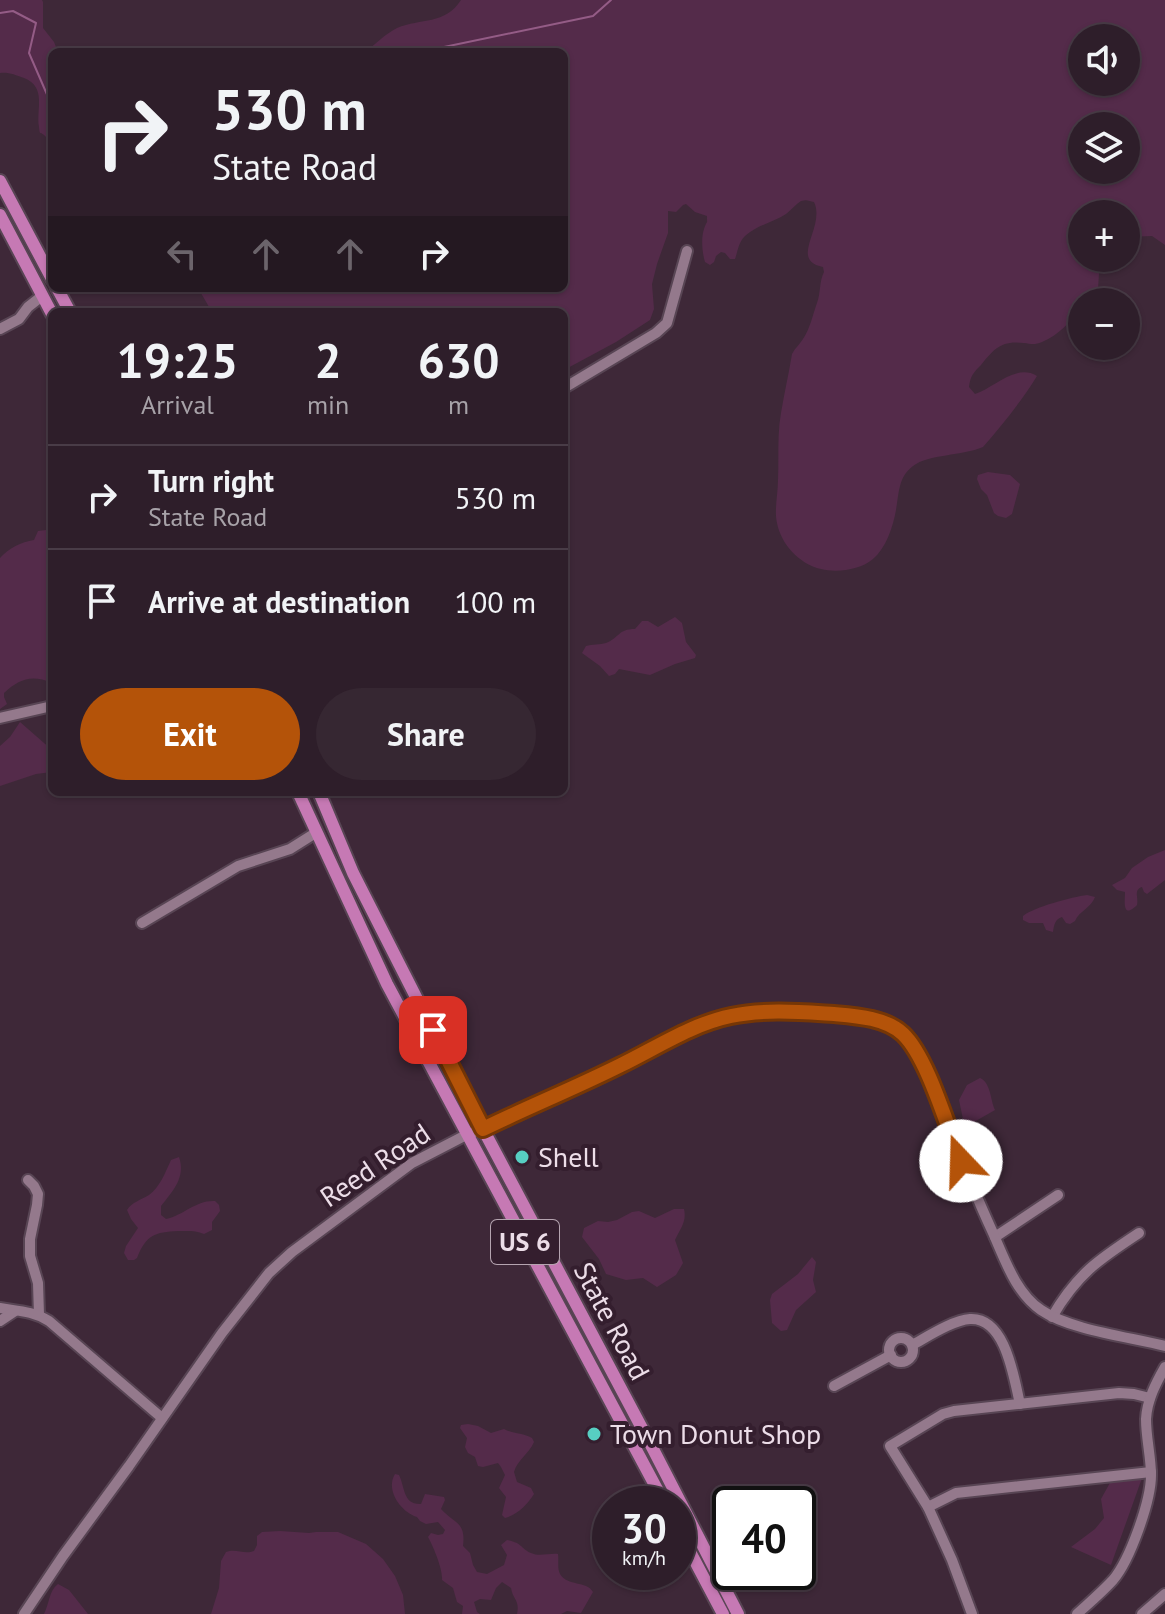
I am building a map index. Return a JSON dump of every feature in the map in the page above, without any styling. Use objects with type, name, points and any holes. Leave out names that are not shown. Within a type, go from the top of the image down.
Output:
[{"type":"main road","points":[[0,181],[48,271]]},
{"type":"main road","points":[[0,215],[49,308]]},
{"type":"main road","name":"State Road","points":[[300,796],[387,984],[655,1486]]},
{"type":"main road","name":"State Road","points":[[321,796],[353,873],[483,1129],[738,1614]]},
{"type":"main road","points":[[696,1563],[723,1614]]},
{"type":"street","points":[[568,386],[656,333],[667,323],[687,251]]},
{"type":"street","points":[[0,329],[19,319],[42,296]]},
{"type":"street","points":[[0,718],[48,707]]},
{"type":"street","points":[[142,923],[228,871],[290,849],[317,832]]},
{"type":"street","points":[[338,878],[353,873]]},
{"type":"street","name":"Reed Road","points":[[24,1614],[238,1312],[270,1272],[292,1252],[423,1157],[688,1032],[727,1017],[755,1012],[850,1015],[885,1023],[903,1033],[920,1057],[965,1172],[1026,1299],[1052,1317],[1165,1346]]},
{"type":"street","points":[[28,1180],[38,1194],[30,1256],[38,1283],[39,1315]]},
{"type":"street","points":[[995,1237],[1058,1195]]},
{"type":"street","points":[[1052,1317],[1066,1293],[1085,1272],[1139,1233]]},
{"type":"street","points":[[0,1308],[39,1315],[162,1418]]},
{"type":"street","points":[[0,1321],[15,1311]]},
{"type":"street","points":[[912,1345],[954,1323],[970,1319],[982,1321],[992,1328],[1007,1352],[1020,1404]]},
{"type":"street","points":[[896,1339],[907,1339],[912,1345],[912,1356],[907,1361],[896,1361],[891,1355],[891,1344],[896,1339]]},
{"type":"street","points":[[834,1386],[891,1355]]},
{"type":"street","points":[[1077,1614],[1113,1580],[1125,1563],[1150,1493],[1146,1418],[1150,1398],[1165,1367]]},
{"type":"street","points":[[972,1614],[928,1507],[890,1446],[943,1414],[954,1411],[1119,1393],[1150,1398]]},
{"type":"street","points":[[928,1507],[956,1493],[1151,1472]]},
{"type":"street","points":[[1142,1614],[1165,1594]]},
{"type":"shaded area","points":[[0,0],[42,0],[43,28],[56,48],[48,48],[48,143],[40,132],[36,87],[24,78],[0,73]]},
{"type":"shaded area","points":[[461,0],[1165,0],[1165,245],[1152,236],[1140,236],[1140,200],[1068,200],[1068,272],[1099,272],[1098,288],[1068,288],[1068,324],[1037,344],[1016,342],[999,347],[970,380],[969,387],[975,394],[1013,374],[1021,372],[1037,376],[1024,395],[983,447],[928,459],[908,470],[900,486],[888,537],[873,559],[848,570],[813,566],[798,558],[787,545],[779,531],[776,513],[780,421],[792,354],[809,326],[824,272],[823,267],[813,263],[808,250],[816,222],[814,202],[801,201],[786,214],[750,232],[741,241],[735,259],[721,252],[710,265],[705,262],[702,245],[707,216],[695,212],[686,204],[676,212],[668,211],[668,233],[652,284],[654,309],[650,320],[568,368],[568,308],[210,308],[200,292],[568,292],[568,48],[370,48],[397,28],[448,14]]},
{"type":"shaded area","points":[[988,472],[1010,475],[1020,484],[1012,514],[1006,518],[994,513],[977,479],[978,475]]},
{"type":"shaded area","points":[[38,531],[48,531],[48,682],[32,679],[15,684],[4,693],[7,704],[0,709],[0,558],[16,546],[34,540]]},
{"type":"shaded area","points":[[675,617],[682,623],[686,642],[695,658],[650,675],[619,669],[609,676],[582,653],[586,646],[606,643],[625,630],[635,629],[642,621],[658,627]]},
{"type":"shaded area","points":[[20,722],[48,746],[48,772],[0,786],[0,746]]},
{"type":"shaded area","points":[[1165,850],[1165,880],[1147,894],[1142,887],[1139,888],[1137,905],[1127,910],[1125,892],[1112,885],[1125,878],[1132,868],[1148,857]]},
{"type":"shaded area","points":[[1087,895],[1095,897],[1091,904],[1070,924],[1062,917],[1058,919],[1053,932],[1046,930],[1043,923],[1023,920],[1023,916],[1036,909]]},
{"type":"shaded area","points":[[980,1078],[988,1087],[995,1110],[967,1126],[959,1100],[967,1085]]},
{"type":"shaded area","points":[[179,1157],[180,1177],[161,1206],[161,1215],[166,1219],[202,1203],[215,1201],[220,1211],[212,1222],[212,1230],[204,1234],[188,1231],[157,1234],[144,1244],[137,1258],[128,1260],[124,1253],[126,1246],[138,1228],[127,1210],[153,1192],[171,1160]]},
{"type":"shaded area","points":[[674,1209],[684,1209],[685,1214],[675,1240],[683,1263],[676,1275],[657,1287],[643,1278],[626,1280],[606,1274],[582,1237],[584,1228],[598,1221],[617,1220],[639,1211],[655,1218]]},
{"type":"shaded area","points":[[812,1257],[816,1262],[813,1280],[816,1292],[796,1310],[787,1330],[781,1331],[772,1323],[772,1294],[798,1274]]},
{"type":"shaded area","points":[[468,1424],[491,1433],[504,1429],[529,1436],[534,1442],[514,1472],[517,1482],[531,1488],[534,1494],[522,1509],[510,1516],[505,1518],[502,1515],[506,1497],[499,1488],[505,1475],[498,1463],[478,1466],[475,1457],[468,1453],[465,1447],[467,1438],[460,1428]]},
{"type":"shaded area","points":[[395,1474],[399,1475],[408,1498],[415,1504],[421,1504],[425,1494],[444,1497],[441,1509],[461,1528],[463,1546],[470,1553],[477,1572],[487,1574],[504,1565],[507,1555],[501,1545],[507,1540],[534,1554],[558,1554],[559,1572],[563,1578],[586,1586],[593,1592],[581,1613],[517,1614],[517,1603],[511,1588],[502,1582],[491,1600],[474,1602],[480,1614],[462,1614],[463,1606],[457,1602],[453,1588],[442,1580],[428,1537],[431,1533],[443,1534],[445,1530],[438,1522],[426,1524],[420,1521],[400,1505],[392,1487]]},
{"type":"shaded area","points":[[1142,1478],[1111,1565],[1071,1547],[1104,1518],[1101,1499],[1111,1481]]},
{"type":"shaded area","points":[[262,1532],[338,1532],[366,1544],[383,1559],[395,1576],[403,1595],[405,1614],[211,1614],[219,1588],[221,1561],[226,1552],[254,1551],[257,1536]]},
{"type":"shaded area","points":[[58,1584],[69,1590],[88,1614],[44,1614]]},
{"type":"waterway","points":[[439,48],[593,16],[611,0]]},
{"type":"waterway","points":[[0,13],[13,11],[36,23],[29,53],[48,97]]},
{"type":"place","name":"Shell","points":[[522,1157]]},
{"type":"place","name":"Town Donut Shop","points":[[594,1434]]},
{"type":"route","points":[[433,1030],[483,1129],[688,1032],[727,1017],[755,1012],[791,1012],[850,1015],[874,1020],[903,1033],[915,1050],[961,1161]]}]
